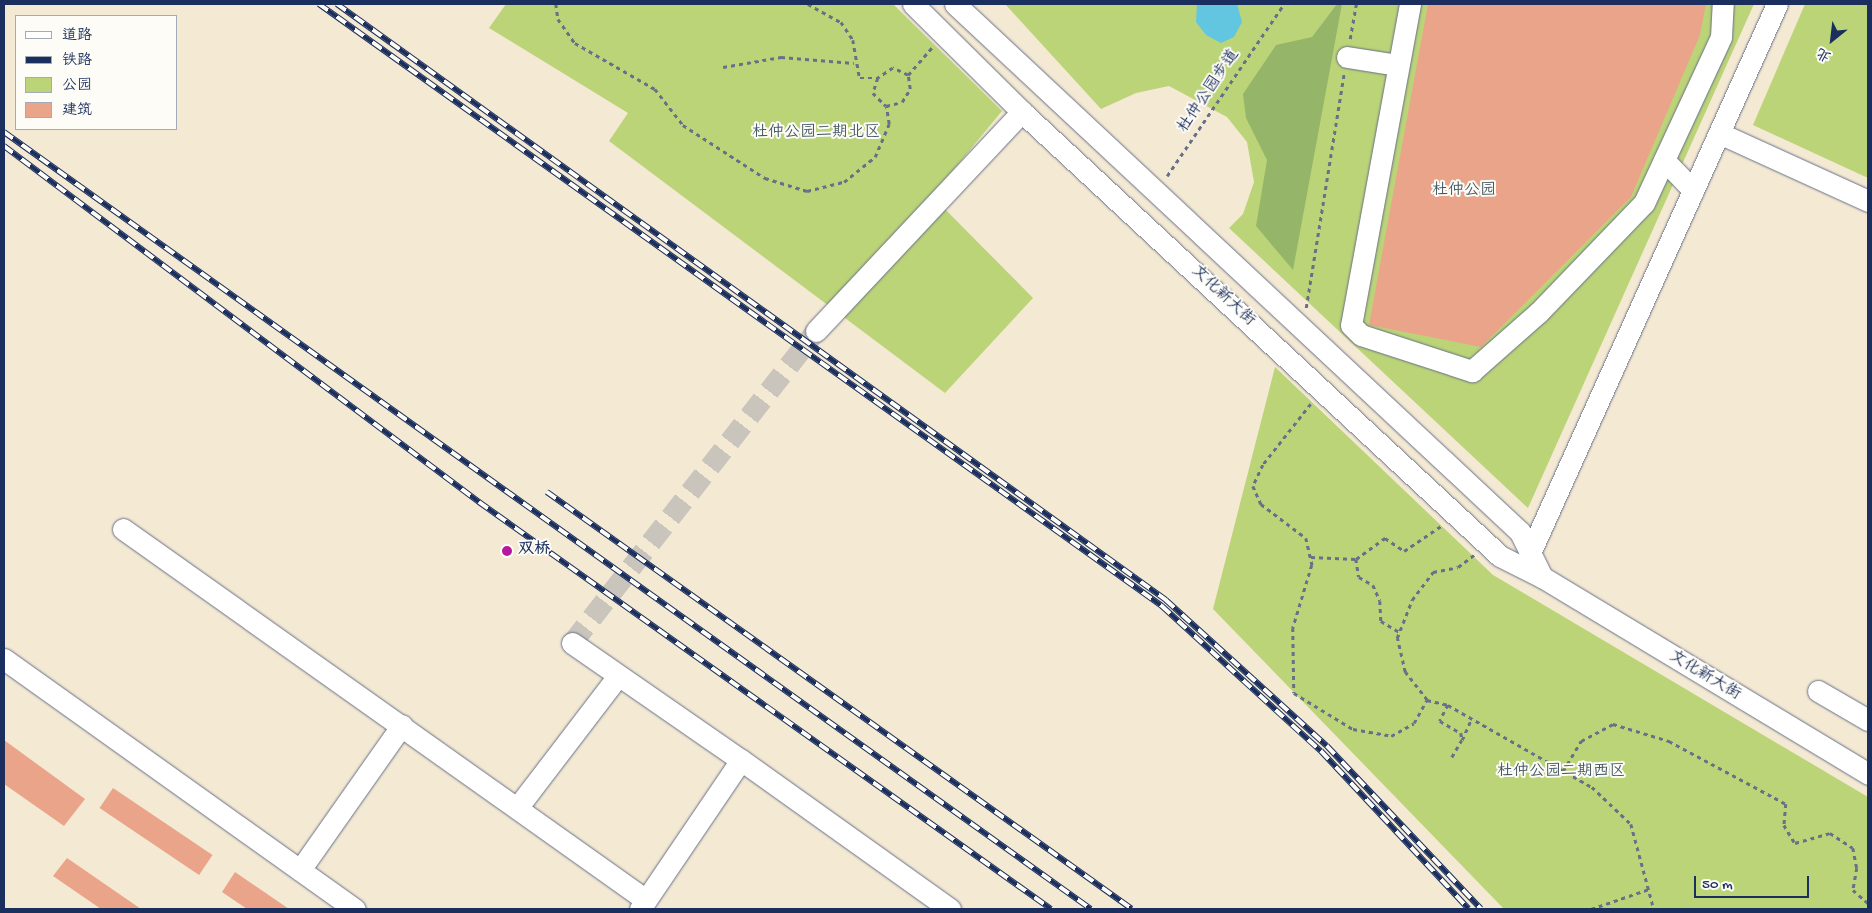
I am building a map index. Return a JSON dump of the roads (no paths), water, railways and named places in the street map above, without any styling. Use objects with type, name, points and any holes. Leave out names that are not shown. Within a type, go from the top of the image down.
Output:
[{"type":"street","name":"文化新大街","points":[[913,4],[1022,112],[1500,556],[1542,577],[1868,774]]},
{"type":"street","name":"文化新大街","points":[[956,4],[1520,532],[1542,577]]},
{"type":"street","points":[[1410,4],[1351,325],[1361,335],[1396,348],[1472,371],[1539,312],[1644,203],[1721,36],[1723,4]]},
{"type":"street","points":[[1530,553],[1777,4]]},
{"type":"street","points":[[1347,57],[1398,65]]},
{"type":"street","points":[[816,331],[1022,112]]},
{"type":"street","points":[[1719,133],[1868,201]]},
{"type":"street","points":[[1664,160],[1693,190]]},
{"type":"street","points":[[123,529],[517,808],[643,905],[741,760]]},
{"type":"street","points":[[572,643],[741,760],[950,909]]},
{"type":"street","points":[[4,659],[355,909]]},
{"type":"street","points":[[517,808],[618,676]]},
{"type":"street","points":[[1818,691],[1868,720]]},
{"type":"street","points":[[300,870],[402,725]]},
{"type":"water","points":[[1197,4],[1237,4],[1242,22],[1234,37],[1221,43],[1206,35],[1196,22]]},
{"type":"tunnel","points":[[572,643],[816,331]]},
{"type":"railway","points":[[319,4],[1162,606],[1321,751],[1469,909]]},
{"type":"railway","points":[[337,4],[1166,600],[1327,746],[1481,909]]},
{"type":"railway","points":[[4,132],[1091,909]]},
{"type":"railway","points":[[4,146],[479,502],[1051,909]]},
{"type":"railway","points":[[547,492],[1132,909]]},
{"type":"place","name":"双桥","points":[[507,551]]},
{"type":"park label","name":"杜仲公园二期北区","points":[[816,134]]},
{"type":"park label","name":"杜仲公园","points":[[1464,192]]},
{"type":"park label","name":"杜仲公园二期西区","points":[[1561,773]]}]
